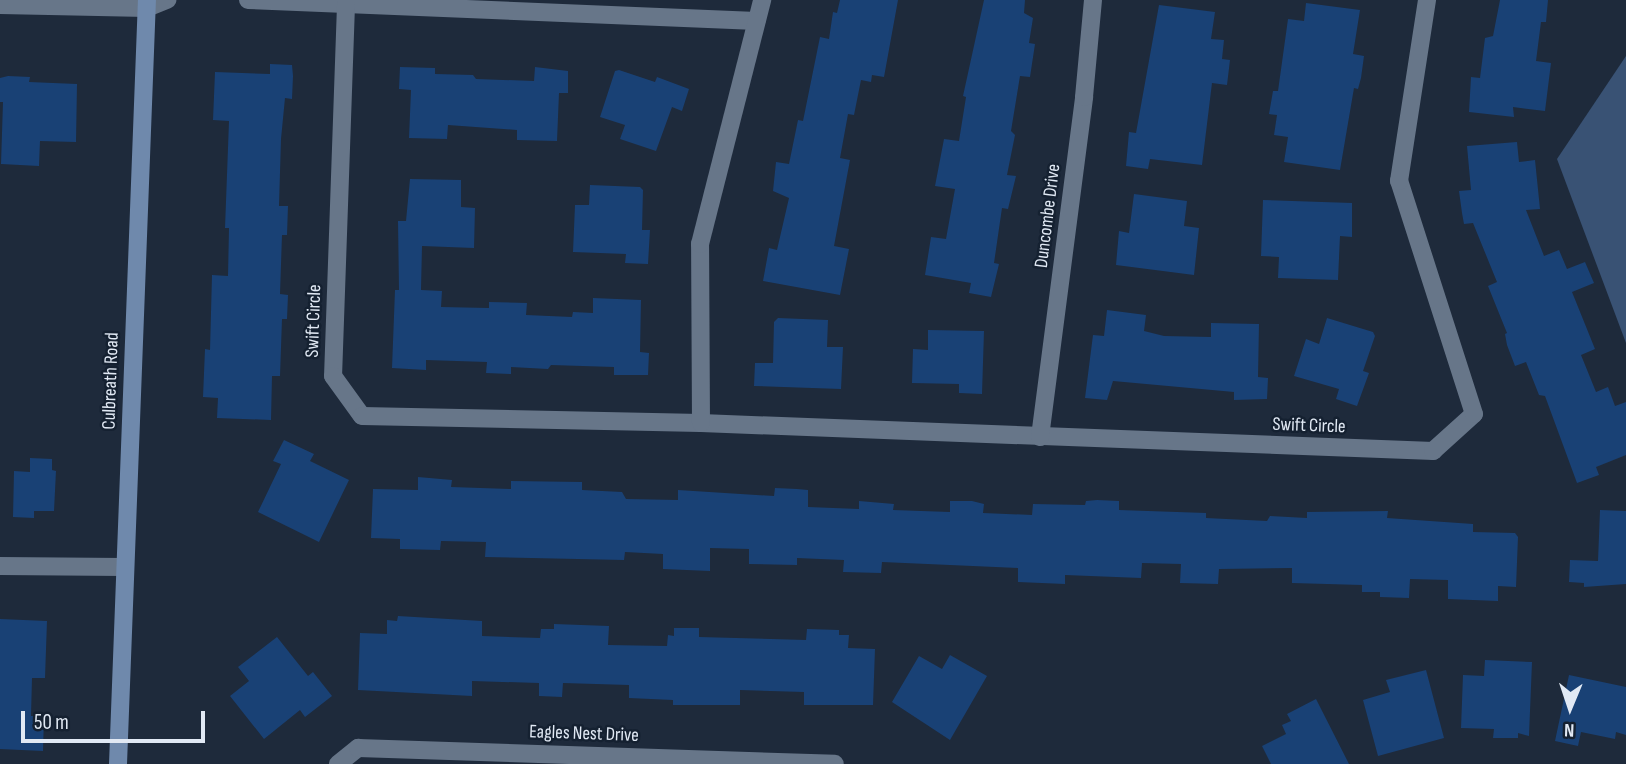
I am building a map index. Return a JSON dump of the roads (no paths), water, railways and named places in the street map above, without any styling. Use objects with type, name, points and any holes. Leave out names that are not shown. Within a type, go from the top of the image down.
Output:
[{"type":"street","points":[[0,5],[147,4],[167,0]]},
{"type":"street","points":[[248,0],[757,21]]},
{"type":"street","points":[[701,423],[700,244],[762,0]]},
{"type":"street","name":"Duncombe Drive","points":[[1040,438],[1084,97],[1093,0]]},
{"type":"street","name":"Swift Circle","points":[[346,5],[333,376],[362,416],[701,423],[1433,451],[1474,414],[1399,181],[1427,0]]},
{"type":"street","name":"Culbreath Road","points":[[118,764],[147,4]]},
{"type":"street","points":[[0,566],[124,567]]},
{"type":"street","name":"Eagles Nest Drive","points":[[338,764],[358,748],[644,761],[835,764]]}]
